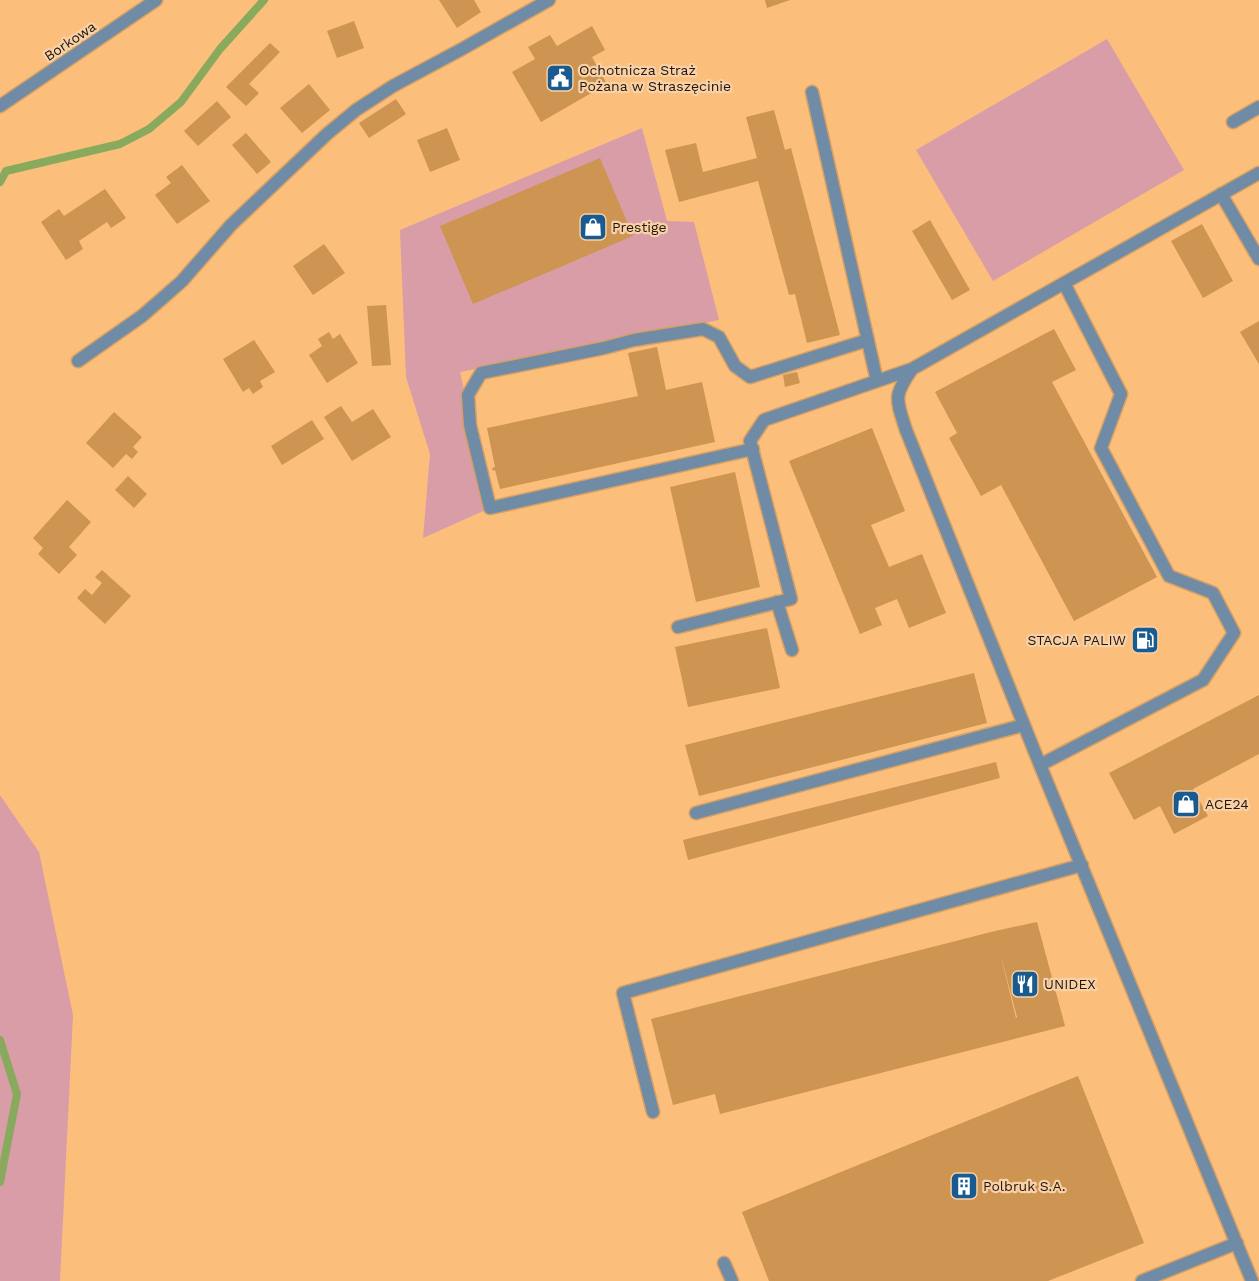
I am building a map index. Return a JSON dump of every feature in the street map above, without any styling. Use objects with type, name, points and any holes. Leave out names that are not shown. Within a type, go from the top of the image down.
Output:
[{"type":"street","name":"Borkowa","points":[[0,106],[156,0]]},
{"type":"street","points":[[78,361],[142,316],[171,291],[231,225],[327,134],[356,110],[393,86],[549,0]]},
{"type":"street","points":[[812,92],[877,381]]},
{"type":"street","points":[[1233,122],[1259,107]]},
{"type":"street","points":[[678,627],[791,599],[750,441],[764,420],[912,369],[1259,173]]},
{"type":"street","points":[[1221,194],[1259,260]]},
{"type":"street","points":[[1040,765],[1203,680],[1234,633],[1214,593],[1168,576],[1101,448],[1121,394],[1064,283]]},
{"type":"street","points":[[753,449],[490,508],[470,424],[468,394],[481,373],[634,340],[703,329],[719,337],[735,366],[750,377],[868,340]]},
{"type":"street","points":[[912,369],[900,386],[897,403],[909,439],[1024,726],[1252,1281]]},
{"type":"street","points":[[777,602],[792,650]]},
{"type":"street","points":[[696,813],[1024,726]]},
{"type":"street","points":[[653,1112],[623,993],[1082,865]]},
{"type":"street","points":[[1142,1281],[1237,1244]]},
{"type":"street","points":[[724,1264],[732,1281]]},
{"type":"shaded area","points":[[1107,39],[1184,170],[993,281],[916,150]]},
{"type":"shaded area","points":[[642,128],[667,221],[694,222],[719,320],[460,372],[490,508],[423,538],[430,454],[406,377],[400,230]]},
{"type":"shaded area","points":[[0,795],[39,852],[73,1015],[60,1281],[0,1281]]},
{"type":"building","points":[[439,0],[474,0],[481,12],[457,28]]},
{"type":"building","points":[[765,0],[790,0],[767,8]]},
{"type":"building","points":[[354,21],[364,48],[337,58],[327,31]]},
{"type":"building","name":"Ochotnicza Straż Pożana w Straszęcinie","points":[[592,26],[605,50],[592,57],[607,84],[541,122],[512,72],[535,59],[528,47],[550,35],[557,46]]},
{"type":"building","points":[[270,43],[280,52],[249,84],[259,93],[246,106],[226,87]]},
{"type":"building","points":[[309,84],[330,110],[302,133],[280,108]]},
{"type":"building","points":[[396,99],[406,114],[369,138],[359,123]]},
{"type":"building","points":[[217,101],[231,117],[198,146],[184,131]]},
{"type":"building","points":[[774,110],[785,150],[791,148],[840,335],[807,343],[795,294],[789,295],[758,181],[679,202],[665,150],[696,143],[703,172],[757,158],[746,117]]},
{"type":"building","points":[[447,128],[460,160],[430,172],[417,140]]},
{"type":"building","points":[[246,133],[271,162],[257,174],[232,145]]},
{"type":"building","points":[[600,158],[633,236],[473,304],[440,226]]},
{"type":"building","points":[[182,165],[210,201],[177,224],[155,195],[171,183],[166,177]]},
{"type":"building","points":[[105,189],[126,218],[111,228],[107,222],[79,241],[83,249],[66,260],[41,222],[59,209],[64,216]]},
{"type":"building","points":[[930,220],[970,290],[952,300],[912,231]]},
{"type":"building","points":[[1202,224],[1233,281],[1203,298],[1171,241]]},
{"type":"building","points":[[324,244],[345,273],[313,295],[293,266]]},
{"type":"building","points":[[386,305],[391,365],[372,366],[367,306]]},
{"type":"building","points":[[1259,321],[1259,364],[1240,332]]},
{"type":"building","points":[[1054,329],[1076,370],[1052,382],[1157,577],[1074,621],[1001,485],[981,496],[949,438],[957,433],[935,392]]},
{"type":"building","points":[[329,332],[333,339],[340,334],[358,363],[327,383],[309,355],[322,346],[318,339]]},
{"type":"building","points":[[254,340],[275,372],[260,381],[263,387],[253,394],[249,388],[243,392],[223,359]]},
{"type":"building","points":[[657,347],[666,390],[702,382],[715,442],[500,489],[495,470],[493,471],[492,468],[495,467],[487,428],[638,396],[628,353]]},
{"type":"building","points":[[797,372],[800,383],[785,387],[783,375]]},
{"type":"building","points":[[341,406],[352,422],[373,409],[391,437],[352,461],[324,417]]},
{"type":"building","points":[[114,412],[142,437],[133,447],[138,452],[132,459],[126,454],[113,468],[86,443]]},
{"type":"building","points":[[312,420],[324,439],[282,465],[271,446]]},
{"type":"building","points":[[872,428],[905,511],[871,525],[889,567],[922,554],[946,613],[909,628],[897,599],[875,608],[882,625],[860,634],[789,461]]},
{"type":"building","points":[[735,472],[760,587],[696,602],[670,487]]},
{"type":"building","points":[[128,476],[147,494],[134,508],[115,490]]},
{"type":"building","points":[[67,500],[91,522],[69,547],[77,555],[59,574],[38,554],[43,548],[33,538]]},
{"type":"building","points":[[102,570],[131,596],[105,624],[77,598],[85,589],[92,595],[102,583],[95,577]]},
{"type":"building","points":[[767,628],[780,688],[688,707],[675,647]]},
{"type":"building","points":[[974,673],[987,723],[699,796],[685,745]]},
{"type":"building","points":[[1259,695],[1259,754],[1193,789],[1208,816],[1174,834],[1160,806],[1134,820],[1109,773]]},
{"type":"building","points":[[996,762],[1000,778],[688,860],[683,840]]},
{"type":"building","points":[[1037,922],[1065,1026],[720,1114],[715,1094],[673,1105],[651,1019],[995,931]],"holes":[[[1002,960],[1017,1017],[1016,1018]]]},
{"type":"building","name":"Polbruk S.A.","points":[[1078,1076],[1144,1243],[1048,1281],[769,1281],[742,1212]]},
{"type":"waterway","points":[[0,182],[6,171],[120,144],[149,129],[181,102],[220,49],[264,0]]},
{"type":"waterway","points":[[0,1040],[17,1094],[0,1182]]},
{"type":"place","name":"Ochotnicza Straż Pożana w Straszęcinie","points":[[560,78]]},
{"type":"place","name":"Prestige","points":[[593,227]]},
{"type":"place","name":"STACJA PALIW","points":[[1145,640]]},
{"type":"place","name":"ACE24","points":[[1186,804]]},
{"type":"place","name":"UNIDEX","points":[[1025,984]]},
{"type":"place","name":"Polbruk S.A.","points":[[964,1186]]}]
